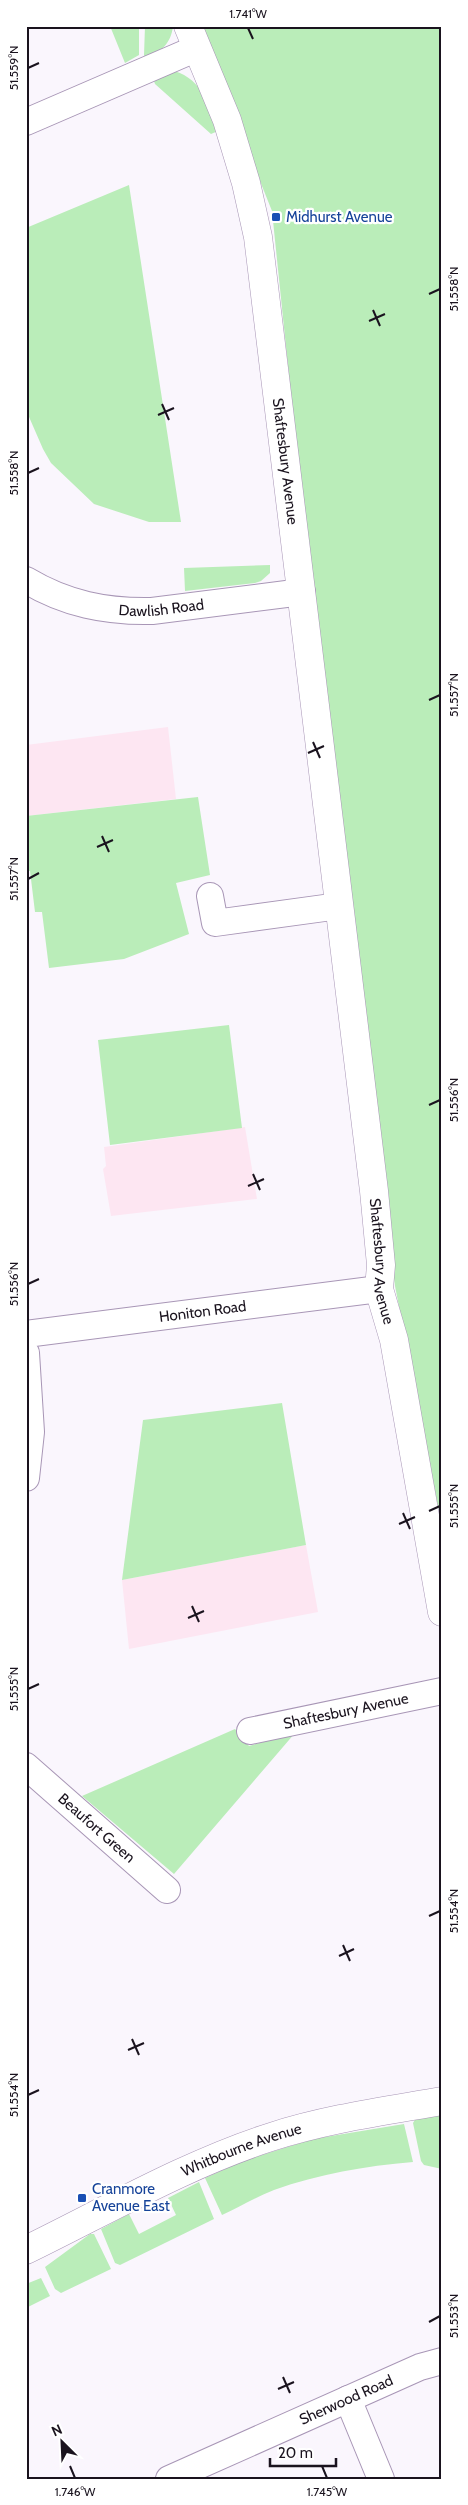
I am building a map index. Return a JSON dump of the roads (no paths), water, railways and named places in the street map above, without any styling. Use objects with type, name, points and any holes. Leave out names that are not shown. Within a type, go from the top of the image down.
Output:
[{"type":"street","points":[[26,122],[191,38]]},
{"type":"street","name":"Shaftesbury Avenue","points":[[191,38],[215,87],[227,120],[248,192],[258,237],[374,1191],[381,1265],[379,1289],[394,1340],[442,1612]]},
{"type":"street","name":"Dawlish Road","points":[[26,580],[63,599],[102,609],[127,611],[152,611],[302,592]]},
{"type":"street","points":[[210,896],[215,923],[339,906]]},
{"type":"street","name":"Honiton Road","points":[[26,1334],[379,1289]]},
{"type":"street","points":[[26,1353],[31,1432],[26,1478]]},
{"type":"street","name":"Shaftesbury Avenue","points":[[250,1731],[442,1691]]},
{"type":"street","name":"Beaufort Green","points":[[26,1766],[166,1890]]},
{"type":"street","name":"Whitbourne Avenue","points":[[26,2250],[184,2173],[255,2142],[328,2122],[442,2101]]},
{"type":"street","name":"Sherwood Road","points":[[169,2479],[420,2367],[442,2361]]},
{"type":"street","points":[[348,2399],[381,2479]]},
{"type":"place","name":"Midhurst Avenue","points":[[276,217]]},
{"type":"place","name":"Cranmore Avenue East","points":[[82,2198]]}]
